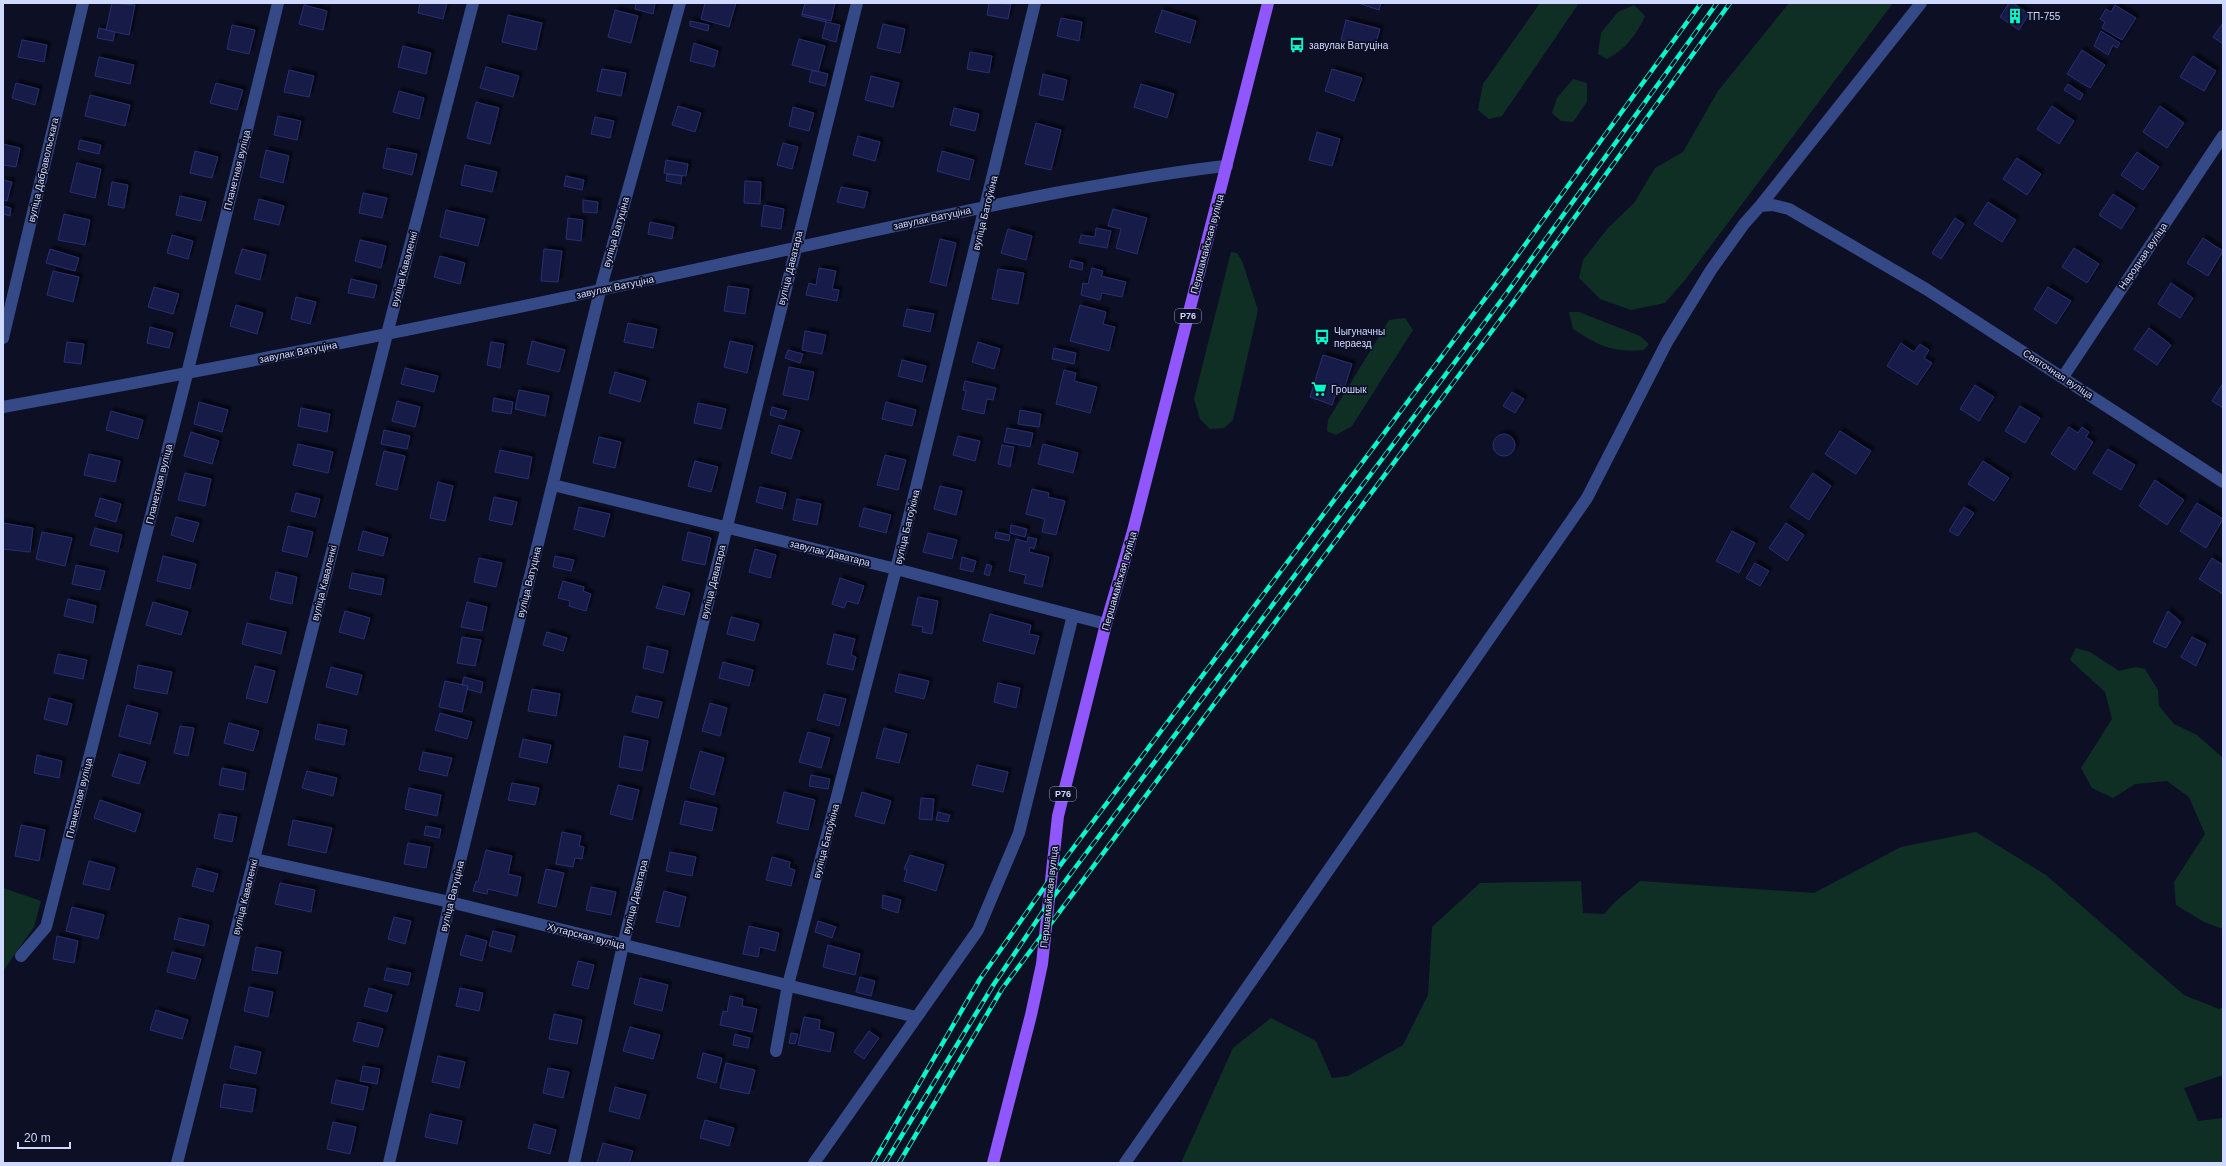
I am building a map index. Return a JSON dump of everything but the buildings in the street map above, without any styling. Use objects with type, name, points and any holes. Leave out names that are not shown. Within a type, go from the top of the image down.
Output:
[{"type":"main road","name":"Першамайская вуліца","points":[[993,1163],[1031,1015],[1042,964],[1058,816],[1106,624],[1133,530],[1268,3]]},
{"type":"street","name":"вуліца Дабравольскага","points":[[3,338],[83,3]]},
{"type":"street","name":"Планетная вуліца","points":[[21,956],[46,927],[187,374],[278,3]]},
{"type":"street","name":"вуліца Каваленкі","points":[[177,1163],[387,334],[473,3]]},
{"type":"street","name":"вуліца Ватуціна","points":[[389,1163],[450,902],[600,291],[680,3]]},
{"type":"street","name":"вуліца Даватара","points":[[574,1163],[623,945],[857,3]]},
{"type":"street","name":"вуліца Батоўкіна","points":[[776,1051],[788,985],[896,569],[987,206],[1035,3]]},
{"type":"street","points":[[1125,1163],[1587,498],[1667,342],[1711,270],[1744,224],[1760,206],[1921,3]]},
{"type":"street","name":"Народная вуліца","points":[[2063,377],[2223,136]]},
{"type":"street","name":"завулак Ватуціна","points":[[3,407],[187,374],[600,291],[987,206],[1176,172],[1227,166]]},
{"type":"street","name":"Святочная вуліца","points":[[1760,206],[1773,205],[1788,209],[1892,270],[2063,377],[2223,482]]},
{"type":"street","name":"завулак Даватара","points":[[553,485],[896,569],[1106,624]]},
{"type":"street","points":[[814,1163],[978,930],[1019,833],[1073,615]]},
{"type":"street","name":"Хутарская вуліца","points":[[255,859],[450,902],[916,1017]]},
{"type":"green space","points":[[1540,3],[1579,3],[1502,116],[1489,119],[1478,110],[1483,84]]},
{"type":"green space","points":[[1789,3],[1893,3],[1685,280],[1665,303],[1631,310],[1600,299],[1579,278],[1583,260],[1608,228],[1634,203],[1655,168],[1683,152],[1718,91]]},
{"type":"green space","points":[[1634,5],[1645,16],[1630,41],[1607,59],[1598,54],[1601,33],[1618,12]]},
{"type":"green space","points":[[1573,79],[1587,83],[1587,102],[1573,122],[1561,121],[1552,113],[1557,98]]},
{"type":"green space","points":[[1231,252],[1237,253],[1242,261],[1258,310],[1233,420],[1224,428],[1210,429],[1200,419],[1194,399]]},
{"type":"green space","points":[[1569,312],[1579,312],[1640,336],[1649,344],[1644,350],[1633,351],[1615,349],[1599,344],[1573,329]]},
{"type":"green space","points":[[1405,318],[1413,330],[1352,426],[1336,435],[1327,431],[1328,420],[1389,320]]},
{"type":"green space","points":[[2076,648],[2090,652],[2119,671],[2136,667],[2145,669],[2158,690],[2159,706],[2174,724],[2197,735],[2223,758],[2223,929],[2204,922],[2176,905],[2174,882],[2205,834],[2189,797],[2167,781],[2135,784],[2113,798],[2092,788],[2081,768],[2112,719],[2105,692],[2070,660]]},
{"type":"green space","points":[[1976,832],[2046,875],[2184,995],[2219,1009],[2223,1007],[2223,1075],[2184,1088],[2198,1121],[2223,1118],[2223,1163],[1181,1163],[1233,1048],[1271,1018],[1316,1041],[1332,1078],[1348,1076],[1403,1045],[1428,995],[1432,927],[1480,883],[1581,881],[1583,913],[1604,914],[1615,902],[1640,881],[1814,893],[1901,847]]},
{"type":"green space","points":[[3,888],[41,901],[34,927],[3,971]]},
{"type":"railway","points":[[873,1163],[980,979],[1050,879],[1514,260],[1701,3]]},
{"type":"railway","points":[[885,1163],[994,984],[1048,904],[1503,298],[1717,3]]},
{"type":"railway","points":[[899,1163],[1002,989],[1512,304],[1730,3]]},
{"type":"place","name":"ТП-755","points":[[2015,16]]},
{"type":"place","name":"завулак Ватуціна","points":[[1297,45]]},
{"type":"place","name":"Чыгуначны пераезд","points":[[1322,337]]},
{"type":"place","name":"Грошык","points":[[1319,389]]}]
